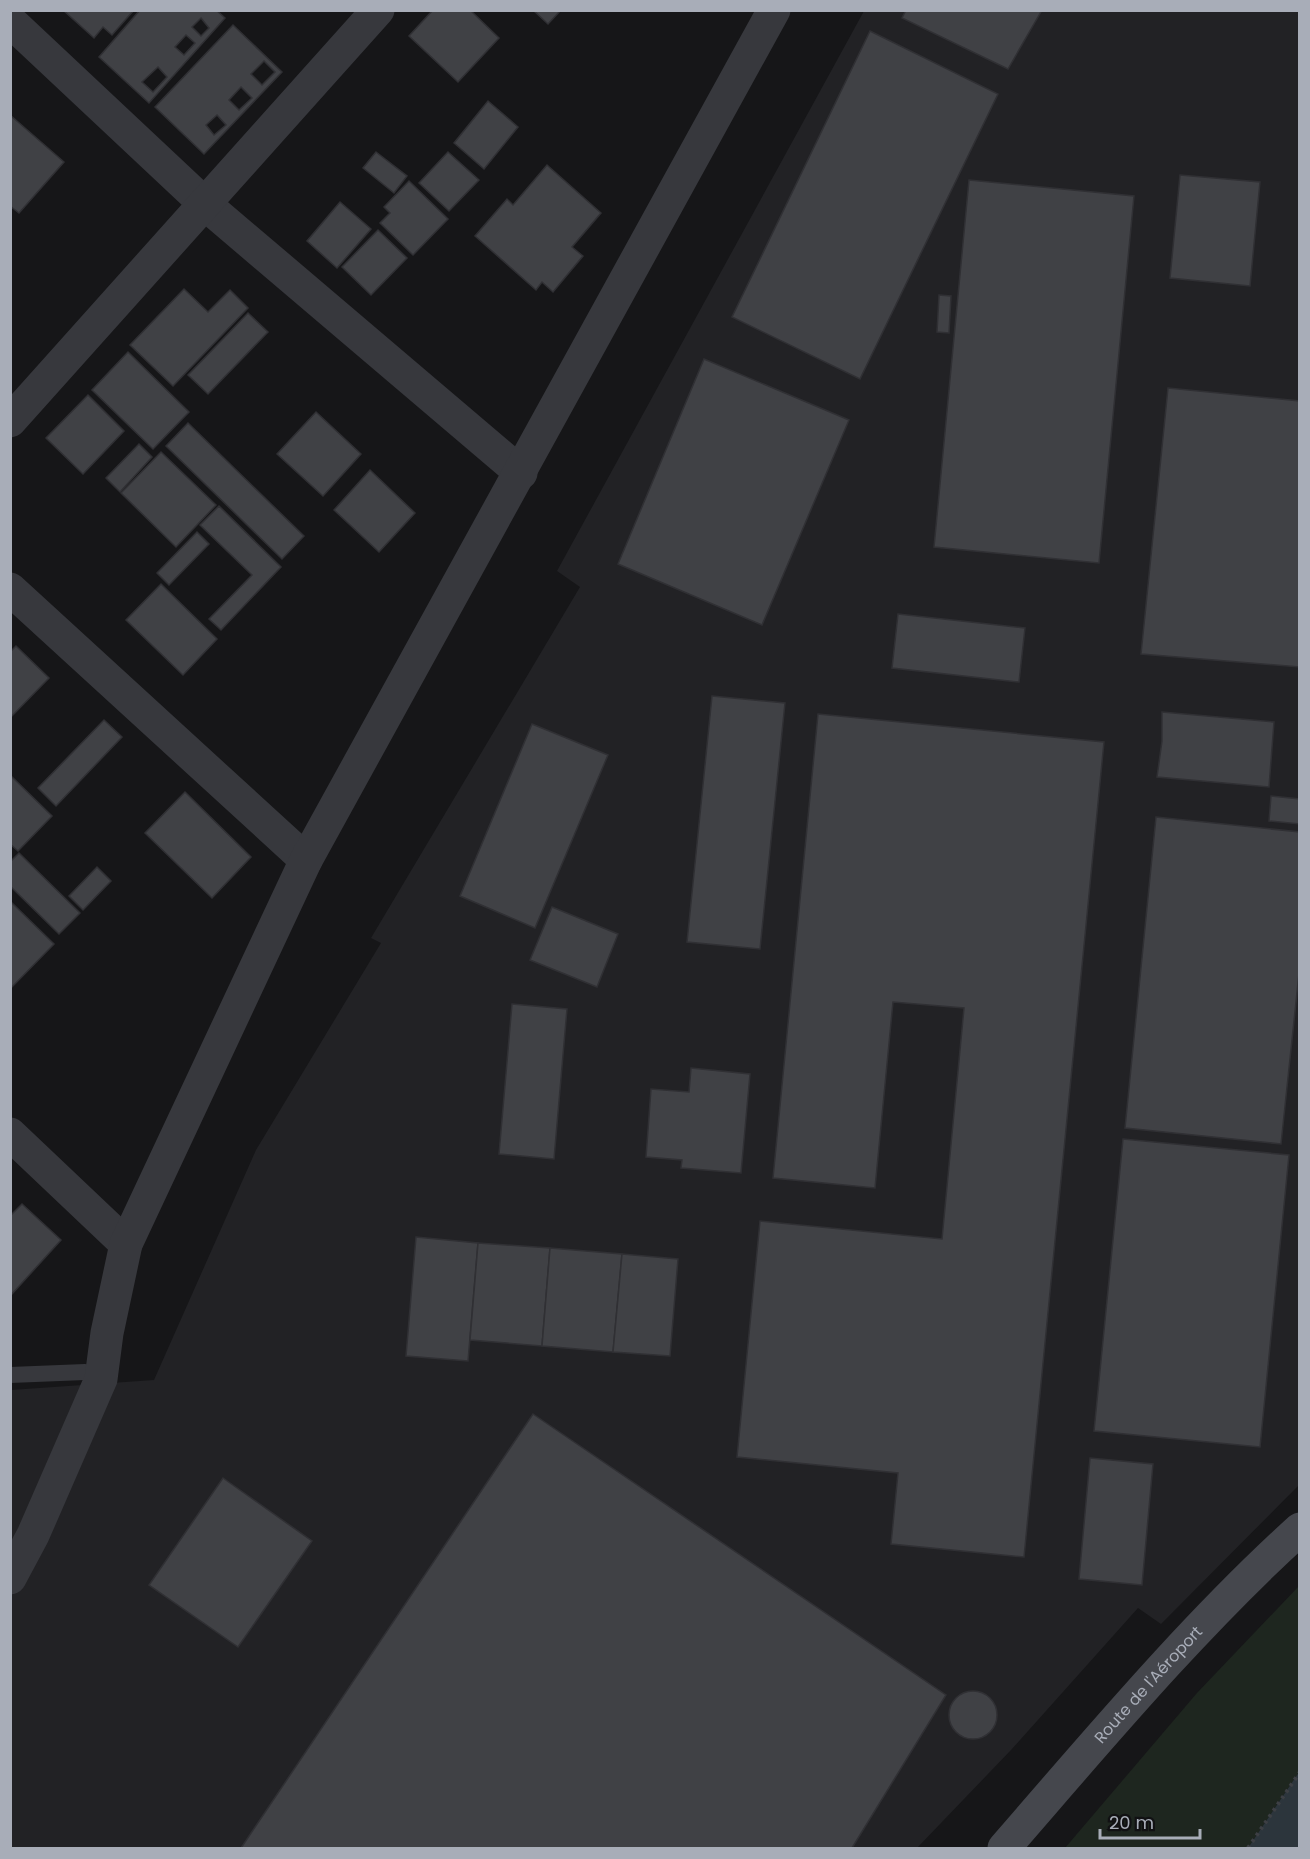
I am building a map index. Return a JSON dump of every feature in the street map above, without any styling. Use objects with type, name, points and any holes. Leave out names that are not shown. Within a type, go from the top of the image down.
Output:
[{"type":"main road","name":"Route de l'Aéroport","points":[[1004,1848],[1108,1729],[1263,1562],[1299,1529]]},
{"type":"street","points":[[10,421],[206,206],[378,10]]},
{"type":"street","points":[[10,1578],[33,1535],[101,1379],[107,1333],[126,1244],[306,860],[774,10]]},
{"type":"street","points":[[10,21],[206,206],[521,473]]},
{"type":"street","points":[[10,589],[306,860]]},
{"type":"street","points":[[10,1134],[126,1244]]},
{"type":"lane","points":[[10,1375],[85,1372]]},
{"type":"path","points":[[1248,1848],[1299,1772]]},
{"type":"shaded area","points":[[864,11],[1299,11],[1299,1485],[1161,1624],[1138,1608],[1011,1750],[917,1848],[11,1848],[11,1390],[154,1380],[256,1150],[381,943],[371,938],[580,587],[557,571]]},
{"type":"shaded area","points":[[1299,1586],[1299,1772],[1248,1848],[1065,1848],[1197,1693]]},
{"type":"shaded area","points":[[1299,1772],[1299,1848],[1248,1848]]},
{"type":"building","points":[[63,10],[134,10],[112,35],[103,27],[94,38]]},
{"type":"building","points":[[140,10],[216,10],[225,18],[149,103],[99,57]],"holes":[[[201,18],[209,28],[201,36],[192,27]],[[186,35],[195,43],[184,55],[175,47]],[[158,67],[167,77],[153,92],[142,82]]]},
{"type":"building","points":[[433,10],[470,10],[499,38],[458,82],[409,36]]},
{"type":"building","points":[[533,10],[561,10],[548,24]]},
{"type":"building","points":[[906,10],[1042,10],[1008,69],[902,18]]},
{"type":"building","points":[[233,25],[282,72],[204,154],[155,107]],"holes":[[[264,61],[275,72],[262,85],[251,74]],[[241,87],[252,98],[239,110],[229,100]],[[217,115],[226,125],[214,135],[206,125]]]},
{"type":"building","points":[[870,31],[998,94],[860,379],[732,317]]},
{"type":"building","points":[[488,101],[518,127],[484,169],[454,143]]},
{"type":"building","points":[[10,115],[64,162],[19,213],[10,206]]},
{"type":"building","points":[[376,152],[407,176],[394,193],[363,168]]},
{"type":"building","points":[[448,152],[479,180],[449,211],[419,183]]},
{"type":"building","points":[[547,165],[601,213],[572,247],[583,256],[553,292],[542,282],[536,290],[475,236],[507,199],[513,205]]},
{"type":"building","points":[[1180,175],[1260,182],[1250,286],[1170,278]]},
{"type":"building","points":[[969,180],[1134,196],[1099,563],[934,547]]},
{"type":"building","points":[[409,181],[448,219],[413,255],[380,223],[390,213],[384,207]]},
{"type":"building","points":[[340,202],[371,229],[337,268],[307,241]]},
{"type":"building","points":[[378,230],[407,258],[371,295],[342,267]]},
{"type":"building","points":[[184,289],[208,312],[230,290],[248,308],[173,386],[130,345]]},
{"type":"building","points":[[939,295],[951,296],[949,333],[937,332]]},
{"type":"building","points":[[248,313],[268,332],[208,394],[188,375]]},
{"type":"building","points":[[128,352],[189,412],[153,449],[92,390]]},
{"type":"building","points":[[704,359],[849,420],[762,625],[618,564]]},
{"type":"building","points":[[1168,388],[1300,401],[1300,667],[1141,654]]},
{"type":"building","points":[[88,395],[124,431],[83,474],[46,438]]},
{"type":"building","points":[[316,412],[361,454],[323,496],[277,454]]},
{"type":"building","points":[[188,423],[304,536],[282,559],[166,446]]},
{"type":"building","points":[[139,444],[152,457],[120,492],[106,478]]},
{"type":"building","points":[[161,452],[216,505],[176,547],[121,493]]},
{"type":"building","points":[[370,470],[415,513],[379,552],[334,510]]},
{"type":"building","points":[[219,506],[281,567],[221,630],[209,619],[252,575],[200,525]]},
{"type":"building","points":[[197,532],[209,544],[169,585],[157,573]]},
{"type":"building","points":[[161,584],[217,639],[183,675],[126,620]]},
{"type":"building","points":[[898,614],[1025,628],[1019,682],[892,668]]},
{"type":"building","points":[[16,646],[49,678],[10,718],[10,652]]},
{"type":"building","points":[[712,696],[785,703],[760,949],[687,942]]},
{"type":"building","points":[[1162,712],[1274,722],[1269,787],[1157,777],[1162,741]]},
{"type":"building","points":[[818,714],[1104,742],[1024,1557],[891,1544],[898,1473],[737,1457],[760,1221],[942,1239],[964,1008],[893,1002],[875,1188],[773,1178]]},
{"type":"building","points":[[104,720],[122,737],[56,806],[38,788]]},
{"type":"building","points":[[532,724],[608,755],[535,928],[460,896]]},
{"type":"building","points":[[10,775],[52,816],[18,851],[10,844]]},
{"type":"building","points":[[185,792],[251,857],[212,898],[145,833]]},
{"type":"building","points":[[1271,796],[1300,799],[1300,824],[1269,821]]},
{"type":"building","points":[[1156,817],[1300,832],[1300,964],[1281,1144],[1125,1128]]},
{"type":"building","points":[[19,853],[80,913],[59,934],[10,886],[10,862]]},
{"type":"building","points":[[97,867],[111,881],[83,910],[69,896]]},
{"type":"building","points":[[10,901],[54,944],[10,989]]},
{"type":"building","points":[[552,907],[618,934],[597,987],[530,960]]},
{"type":"building","points":[[512,1004],[567,1009],[554,1159],[499,1154]]},
{"type":"building","points":[[691,1068],[750,1074],[741,1173],[681,1168],[682,1160],[646,1157],[651,1089],[689,1092]]},
{"type":"building","points":[[1123,1139],[1289,1155],[1260,1447],[1094,1431]]},
{"type":"building","points":[[22,1204],[61,1240],[11,1295],[10,1216]]},
{"type":"building","points":[[416,1237],[478,1243],[468,1361],[406,1356]]},
{"type":"building","points":[[478,1243],[550,1248],[542,1346],[470,1340]]},
{"type":"building","points":[[550,1248],[622,1254],[613,1352],[542,1346]]},
{"type":"building","points":[[622,1254],[678,1259],[670,1356],[613,1352]]},
{"type":"building","points":[[533,1414],[946,1695],[852,1848],[241,1848]]},
{"type":"building","points":[[1090,1458],[1153,1464],[1142,1585],[1079,1579]]},
{"type":"building","points":[[223,1478],[312,1541],[238,1647],[149,1585]]},
{"type":"building","points":[[968,1691],[978,1691],[990,1698],[997,1710],[997,1720],[990,1732],[978,1739],[968,1739],[953,1728],[949,1720],[949,1710],[960,1695]]}]
